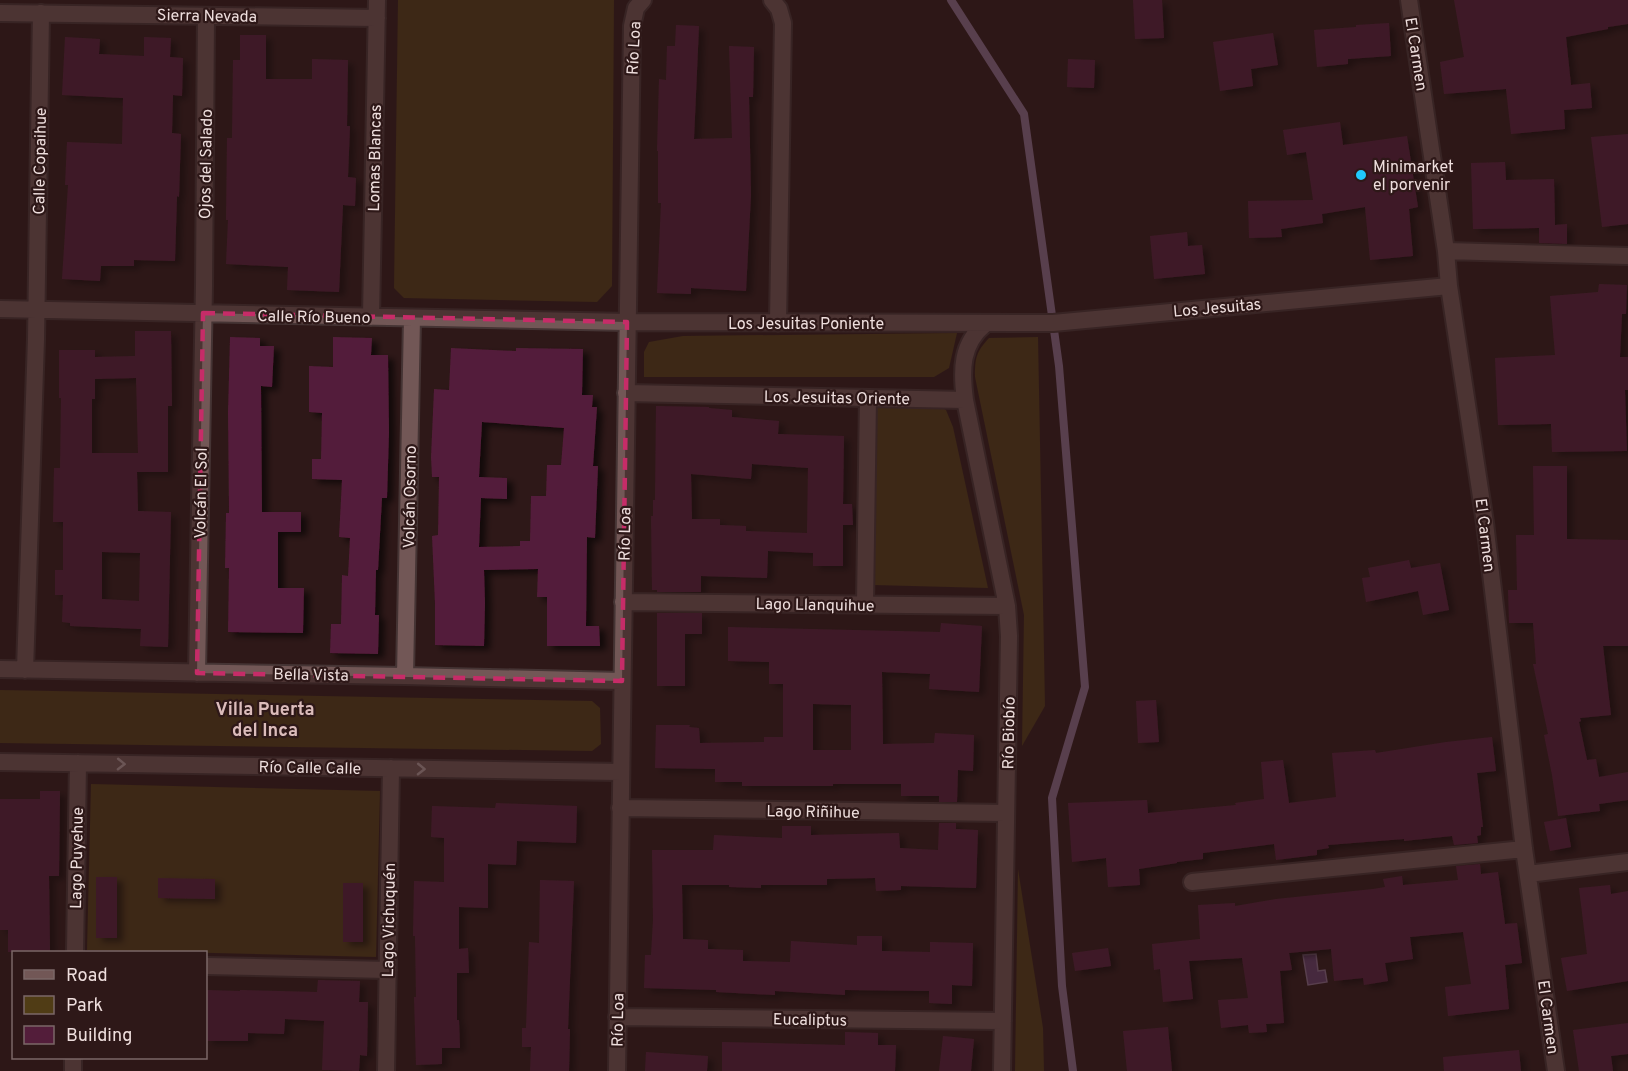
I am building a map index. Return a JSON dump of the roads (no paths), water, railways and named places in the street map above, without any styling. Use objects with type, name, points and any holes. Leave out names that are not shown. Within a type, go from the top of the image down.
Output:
[{"type":"street","name":"Lomas Blancas","points":[[371,317],[377,0]]},
{"type":"street","name":"Río Loa","points":[[617,1071],[632,26],[636,8],[643,0]]},
{"type":"street","points":[[772,0],[783,23],[778,322]]},
{"type":"street","name":"El Carmen","points":[[1409,0],[1485,523],[1524,849],[1556,1071]]},
{"type":"street","name":"Sierra Nevada","points":[[0,13],[41,13],[134,7],[206,16],[377,18]]},
{"type":"street","name":"Calle Copaihue","points":[[26,670],[41,13]]},
{"type":"street","name":"Ojos del Salado","points":[[203,313],[206,16]]},
{"type":"street","points":[[1446,251],[1628,256]]},
{"type":"street","name":"Los Jesuitas","points":[[985,324],[1053,323],[1449,286]]},
{"type":"street","name":"Calle Río Bueno","points":[[0,309],[627,322]]},
{"type":"street","name":"Volcán El Sol","points":[[197,673],[203,313]]},
{"type":"street","name":"Volcán Osorno","points":[[405,676],[412,318]]},
{"type":"street","name":"Los Jesuitas Poniente","points":[[627,322],[985,324]]},
{"type":"street","points":[[965,400],[963,376],[967,347],[977,331],[985,324]]},
{"type":"street","name":"Los Jesuitas Oriente","points":[[626,393],[965,400]]},
{"type":"street","points":[[865,605],[868,398]]},
{"type":"street","name":"Río Biobío","points":[[965,400],[1007,606],[1009,664],[1002,1071]]},
{"type":"street","name":"Lago Llanquihue","points":[[623,602],[1007,606]]},
{"type":"street","name":"Bella Vista","points":[[0,669],[622,681]]},
{"type":"street","name":"Río Calle Calle","points":[[0,762],[621,772]]},
{"type":"street","name":"Lago Puyehue","points":[[75,951],[78,764]]},
{"type":"street","name":"Lago Vichuquén","points":[[386,1071],[390,768]]},
{"type":"street","name":"Lago Riñihue","points":[[620,808],[1006,813]]},
{"type":"street","points":[[1192,882],[1524,849]]},
{"type":"street","points":[[1528,874],[1628,862]]},
{"type":"street","points":[[207,966],[388,970]]},
{"type":"street","name":"Eucaliptus","points":[[617,1017],[1003,1021]]},
{"type":"waterway","points":[[951,0],[1024,114],[1059,366],[1085,687],[1052,798],[1062,986],[1073,1071]]},
{"type":"place","name":"Minimarket el porvenir","points":[[1361,175]]},
{"type":"district","name":"Villa Puerta del Inca","points":[[265,719]]}]
